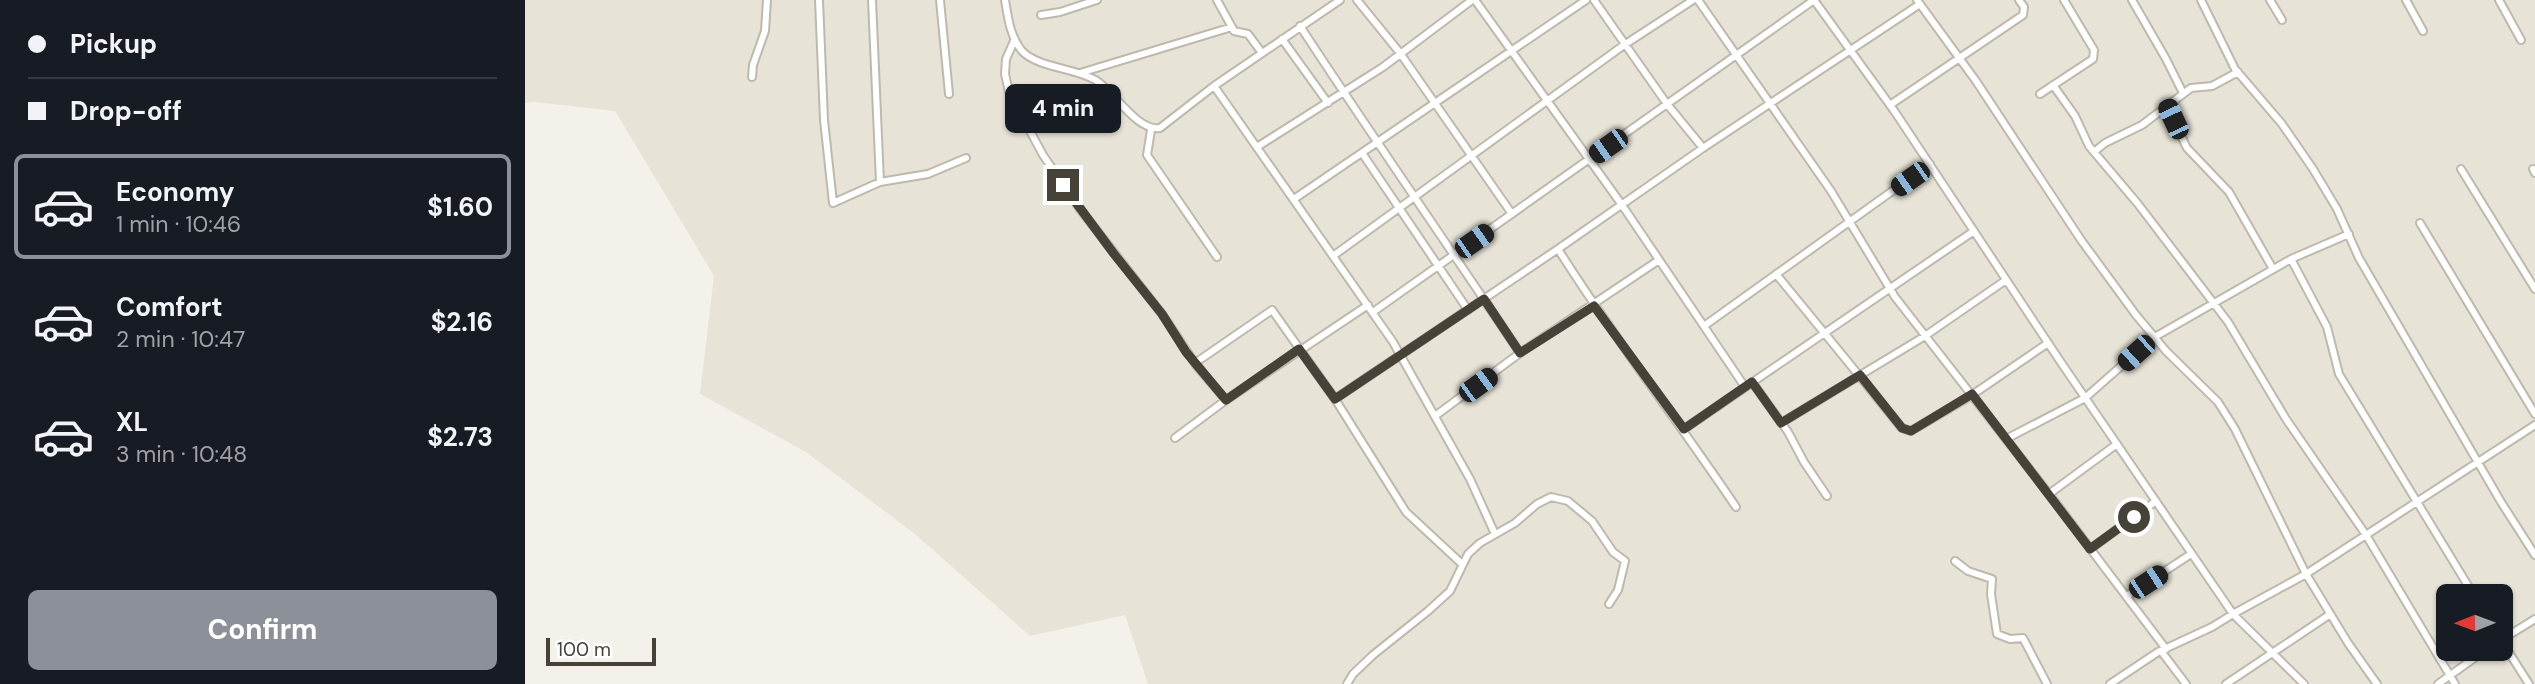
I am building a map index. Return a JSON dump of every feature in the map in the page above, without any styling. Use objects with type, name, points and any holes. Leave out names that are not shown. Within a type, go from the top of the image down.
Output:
[{"type":"street","points":[[752,77],[753,65],[765,31],[767,0]]},
{"type":"street","points":[[819,0],[824,120],[833,203],[880,181],[928,174],[967,158]]},
{"type":"street","points":[[872,0],[880,181]]},
{"type":"street","points":[[940,0],[949,94]]},
{"type":"street","points":[[1005,0],[1014,41],[1030,57],[1094,79],[1109,90],[1143,126],[1151,130],[1160,128],[1215,86],[1340,0]]},
{"type":"street","points":[[1041,15],[1097,0]]},
{"type":"street","points":[[1217,0],[1232,27],[1238,32],[1248,34],[1262,53]]},
{"type":"street","points":[[1357,0],[1400,53],[1512,214]]},
{"type":"street","points":[[1257,147],[1344,93],[1473,0],[1512,49],[1703,326],[1781,423],[1827,496]]},
{"type":"street","points":[[1294,200],[1585,0]]},
{"type":"street","points":[[1594,0],[1667,104],[1703,148]]},
{"type":"street","points":[[1333,256],[1624,45],[1696,0],[1831,191],[1891,289],[2127,596],[2186,684]]},
{"type":"street","points":[[1373,312],[1814,0],[1890,105],[2232,614],[2304,684]]},
{"type":"street","points":[[1890,105],[2023,15],[2024,6],[2019,0]]},
{"type":"street","points":[[2040,94],[2093,59],[2095,55],[2095,50],[2064,0]]},
{"type":"street","points":[[2132,0],[2183,93]]},
{"type":"street","points":[[2201,0],[2238,72],[2282,124],[2313,169],[2349,234],[2359,258],[2535,555]]},
{"type":"street","points":[[2270,0],[2282,20]]},
{"type":"street","points":[[2406,0],[2423,31]]},
{"type":"street","points":[[2499,0],[2521,40]]},
{"type":"street","points":[[1335,399],[1703,148],[1850,52],[1919,2],[2081,240],[2153,338],[2218,402],[2235,429],[2329,615],[2377,684]]},
{"type":"street","points":[[1300,26],[1520,353]]},
{"type":"street","points":[[1078,74],[1232,27]]},
{"type":"street","points":[[1282,39],[1328,103]]},
{"type":"street","points":[[1014,41],[1006,59],[1005,74],[1009,92],[1043,155],[1080,209],[1162,314],[1196,365],[1226,400]]},
{"type":"street","points":[[2094,152],[2105,143],[2142,125],[2183,93],[2197,86],[2212,86],[2224,82],[2238,72]]},
{"type":"street","points":[[2053,85],[2075,116],[2094,152],[2228,321],[2286,419],[2366,535],[2455,684]]},
{"type":"street","points":[[1215,86],[1400,354],[1470,479],[1495,534]]},
{"type":"street","points":[[2166,105],[2187,148],[2229,191],[2273,269]]},
{"type":"street","points":[[1151,130],[1147,155],[1217,257]]},
{"type":"street","points":[[1362,153],[1468,310]]},
{"type":"street","points":[[1703,326],[1930,164]]},
{"type":"street","points":[[2461,169],[2535,289]]},
{"type":"street","points":[[2420,223],[2535,414]]},
{"type":"street","points":[[1684,429],[1974,231]]},
{"type":"street","points":[[2006,439],[2085,398],[2153,338],[2213,302],[2291,259],[2349,234]]},
{"type":"street","points":[[1558,249],[1594,306],[1684,429],[1736,508]]},
{"type":"street","points":[[2291,259],[2327,327],[2339,374],[2467,584]]},
{"type":"street","points":[[1436,416],[1520,353],[1659,260]]},
{"type":"street","points":[[1776,274],[1902,428],[1911,431],[2048,343]]},
{"type":"street","points":[[1781,423],[1925,336],[2006,280]]},
{"type":"street","points":[[1175,438],[1299,349],[1368,305]]},
{"type":"street","points":[[1196,365],[1200,357],[1272,310],[1335,399],[1406,512],[1462,564]]},
{"type":"street","points":[[2110,684],[2163,650],[2212,627],[2306,574],[2535,425]]},
{"type":"street","points":[[2049,494],[2117,444]]},
{"type":"street","points":[[1347,684],[1353,674],[1373,655],[1450,591],[1468,554],[1544,500],[1551,498],[1568,501],[1592,521],[1613,552],[1625,561],[1618,590],[1609,604]]},
{"type":"street","points":[[2090,549],[2156,501]]},
{"type":"street","points":[[2127,596],[2191,554]]},
{"type":"street","points":[[1955,561],[1968,572],[1992,579],[1991,594],[1997,634],[2010,639],[2023,638],[2047,684]]},
{"type":"street","points":[[2226,684],[2329,615]]},
{"type":"street","points":[[2513,633],[2535,619]]},
{"type":"street","points":[[2513,659],[2529,684]]},
{"type":"street","points":[[2438,684],[2469,662]]},
{"type":"shaded area","points":[[525,0],[2535,0],[2535,684],[1148,684],[1125,615],[1030,636],[915,534],[806,452],[700,394],[714,276],[615,111],[525,103]]},
{"type":"route","points":[[1063,185],[1162,314],[1186,352],[1226,400],[1299,349],[1335,399],[1484,299],[1520,353],[1594,306],[1684,429],[1752,382],[1781,423],[1860,375],[1902,428],[1911,431],[1972,394],[2090,549],[2134,517]]}]
